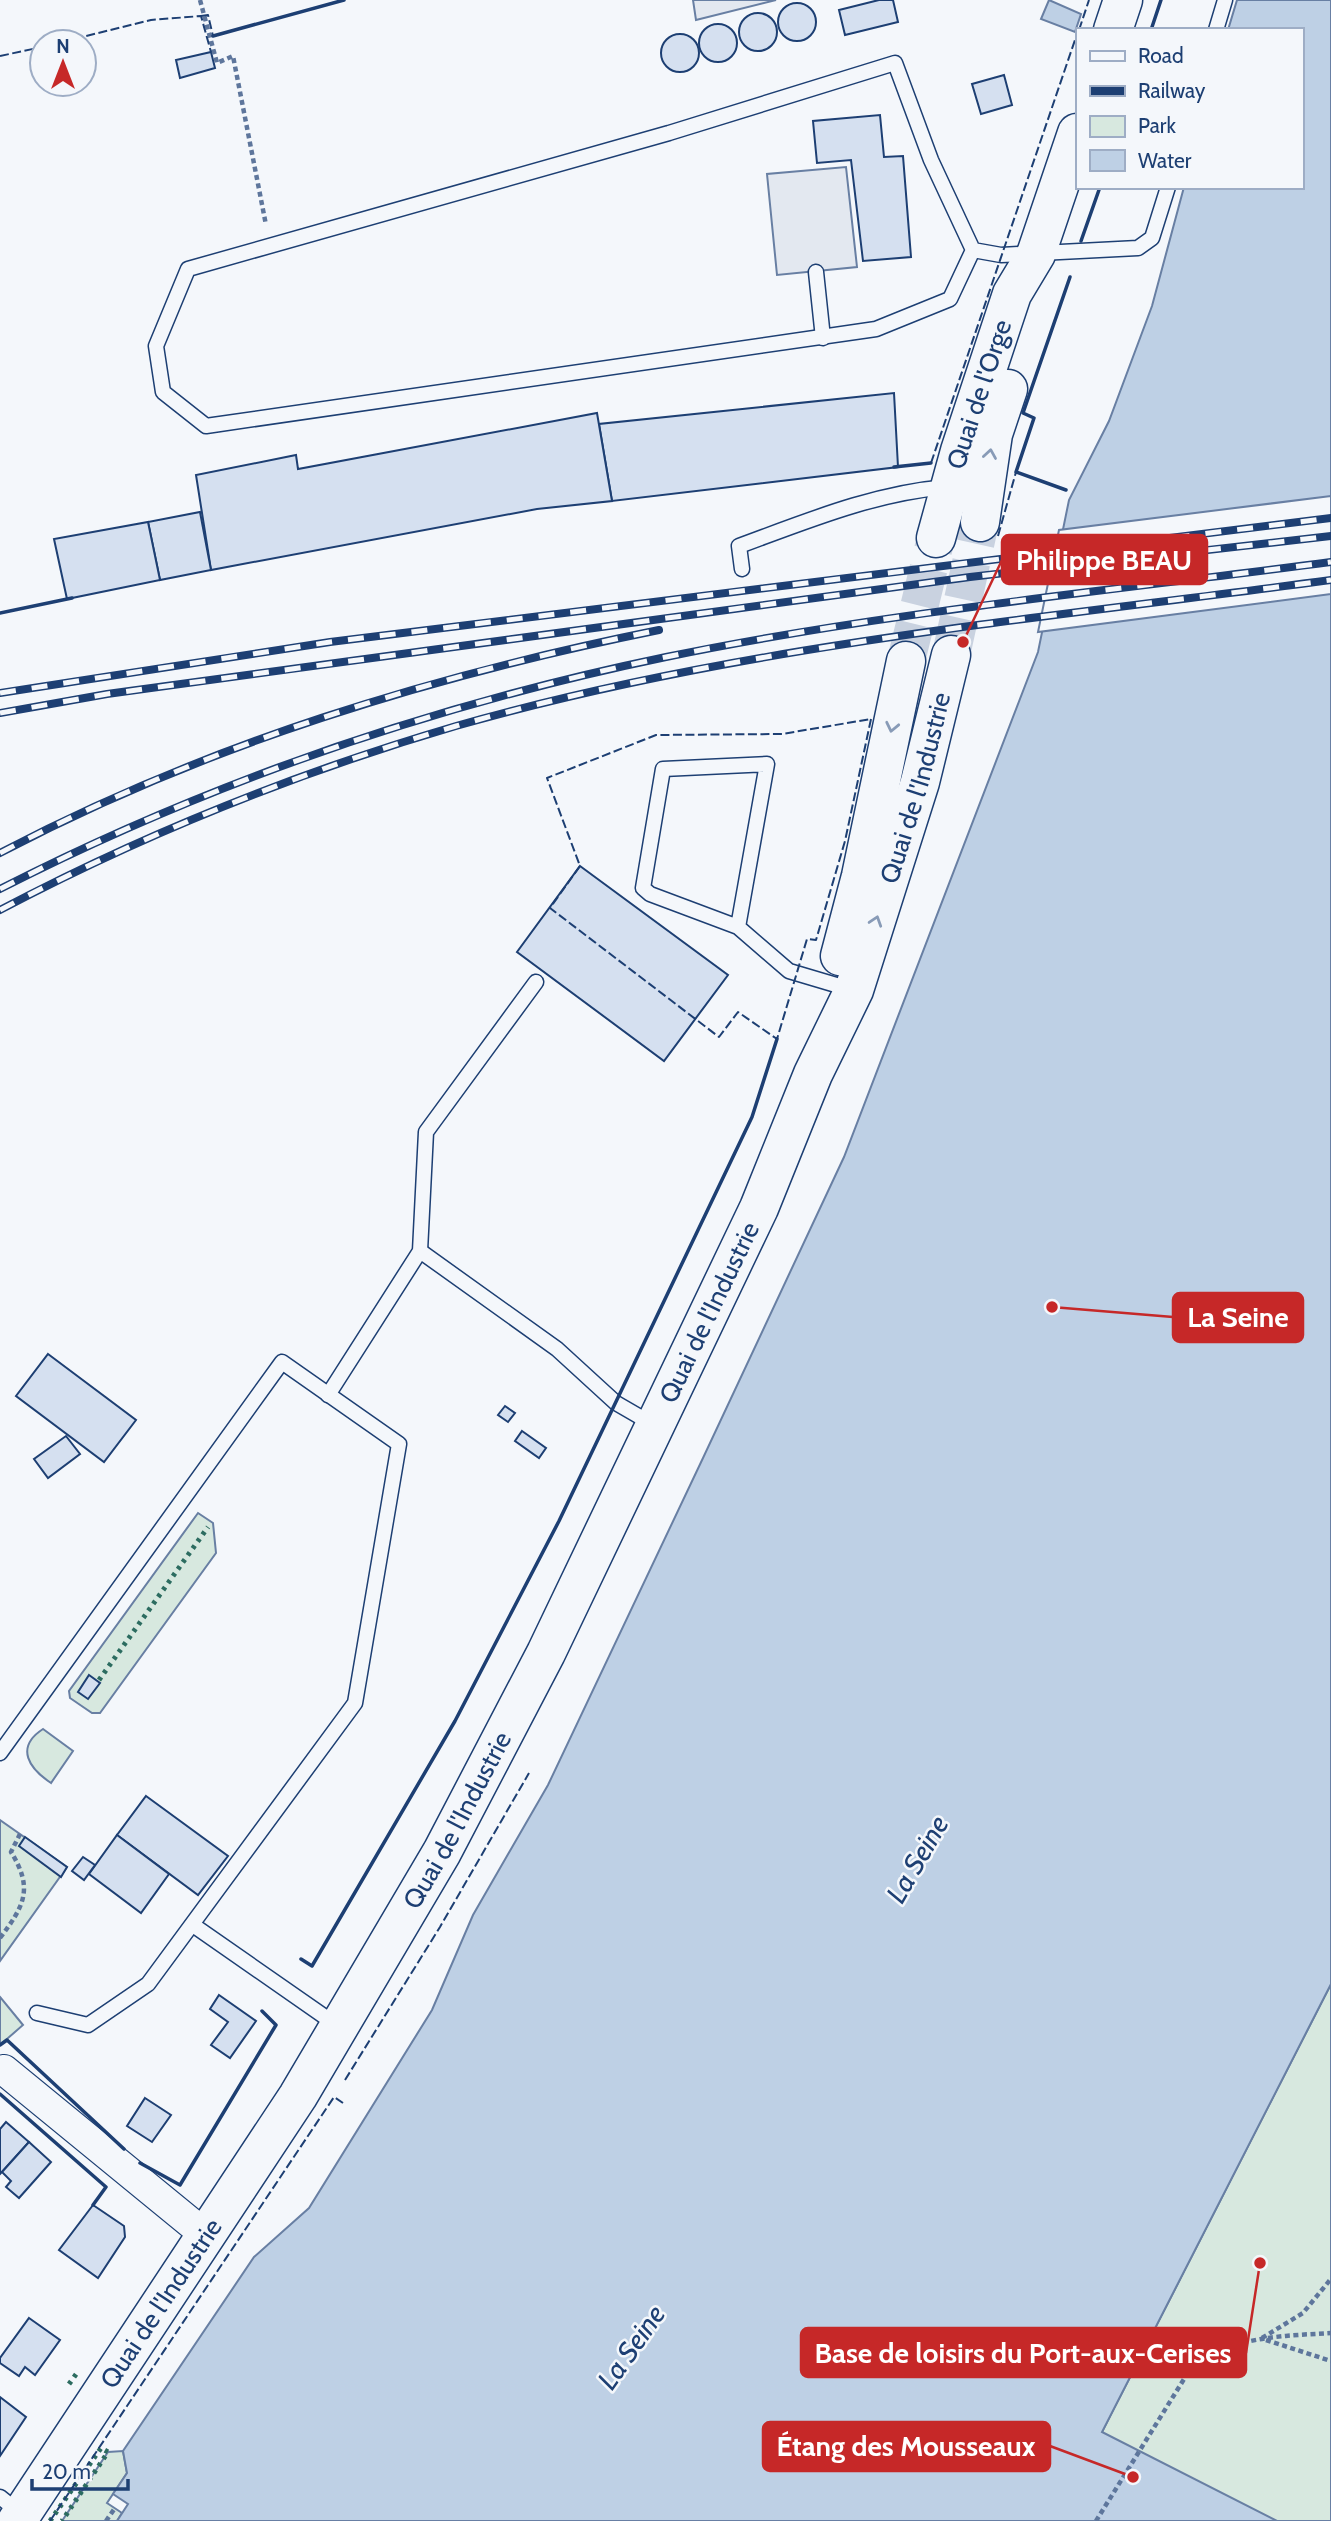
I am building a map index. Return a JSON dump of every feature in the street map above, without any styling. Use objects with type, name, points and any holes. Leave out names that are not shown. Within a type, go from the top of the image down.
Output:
[{"type":"main road","points":[[1113,28],[1123,0]]},
{"type":"main road","name":"Quai de l'Orge","points":[[936,538],[1012,294],[1036,254],[1076,136]]},
{"type":"main road","name":"Quai de l'Orge","points":[[980,522],[993,434],[1035,301],[1036,254]]},
{"type":"main road","name":"Quai de l'Industrie","points":[[13,2511],[208,2237],[340,2028],[442,1852],[546,1653],[759,1208],[813,1074],[920,782],[951,655]]},
{"type":"main road","name":"Quai de l'Industrie","points":[[844,987],[861,876],[906,661]]},
{"type":"street","points":[[4,2070],[208,2237]]},
{"type":"lane","points":[[1217,28],[1225,0]]},
{"type":"lane","points":[[895,63],[931,160],[973,250],[950,299],[876,329],[206,426],[163,392],[156,346],[188,269],[669,133],[895,63]]},
{"type":"lane","points":[[973,250],[1001,255],[1138,248],[1152,237],[1167,189]]},
{"type":"lane","points":[[816,271],[823,338]]},
{"type":"lane","points":[[742,569],[739,547],[851,505],[923,489],[950,487]]},
{"type":"lane","points":[[738,927],[767,764],[663,769],[643,888],[650,894],[738,927],[789,971],[844,987]]},
{"type":"lane","points":[[328,1395],[420,1251],[426,1132],[536,982]]},
{"type":"lane","points":[[420,1251],[557,1349],[616,1403],[654,1426]]},
{"type":"lane","points":[[0,1753],[282,1362],[399,1444],[355,1703],[148,1984],[88,2025],[37,2013]]},
{"type":"lane","points":[[193,1924],[340,2028]]},
{"type":"path","points":[[200,0],[217,63],[233,56],[270,245]]},
{"type":"path","points":[[0,1938],[25,1893],[23,1871],[11,1852],[20,1834]]},
{"type":"path","points":[[1262,2339],[1303,2313],[1331,2281]]},
{"type":"path","points":[[1096,2521],[1189,2371],[1215,2351],[1262,2339],[1331,2333]]},
{"type":"path","points":[[1262,2339],[1331,2361]]},
{"type":"path","points":[[106,2521],[115,2508]]},
{"type":"green space","points":[[198,1513],[213,1523],[216,1553],[100,1713],[92,1713],[70,1698],[69,1691]]},
{"type":"green space","points":[[43,1729],[73,1751],[51,1783],[37,1771],[28,1758],[29,1743]]},
{"type":"green space","points":[[0,1820],[67,1867],[0,1961]]},
{"type":"green space","points":[[1331,1984],[1331,2521],[1051,2521],[1102,2432]]},
{"type":"green space","points":[[0,1997],[23,2025],[0,2045]]},
{"type":"green space","points":[[123,2451],[127,2473],[107,2503],[122,2513],[117,2521],[62,2521],[108,2452]]},
{"type":"shaded area","points":[[693,0],[776,0],[696,20]]},
{"type":"shaded area","points":[[846,167],[857,267],[777,275],[767,174]]},
{"type":"water","points":[[1049,0],[1081,14],[1075,32],[1041,19]]},
{"type":"water","name":"La Seine","points":[[1237,0],[1331,0],[1331,1984],[1102,2432],[1277,2521],[117,2521],[128,2504],[113,2494],[127,2473],[123,2451],[254,2257],[309,2208],[432,2010],[473,1915],[548,1785],[844,1157],[1038,652],[1069,500],[1109,421],[1152,306],[1183,189],[1303,189],[1303,28],[1229,28]]},
{"type":"pier","points":[[1331,496],[1331,594],[1038,632],[1059,530]]},
{"type":"building","points":[[879,0],[893,0],[898,22],[845,35],[839,10]]},
{"type":"building","points":[[797,3],[810,9],[816,22],[810,35],[797,41],[784,35],[778,22],[784,9]]},
{"type":"building","points":[[758,13],[771,19],[777,32],[771,45],[758,51],[745,45],[739,32],[745,19]]},
{"type":"building","points":[[718,24],[731,30],[737,43],[731,56],[718,62],[705,56],[699,43],[705,30]]},
{"type":"building","points":[[680,34],[693,40],[699,53],[693,66],[680,72],[667,66],[661,53],[667,40]]},
{"type":"building","points":[[211,52],[215,68],[180,78],[176,60]]},
{"type":"building","points":[[1004,75],[1012,105],[981,114],[972,84]]},
{"type":"building","points":[[880,115],[884,157],[903,156],[911,257],[863,261],[851,160],[817,163],[813,121]]},
{"type":"building","points":[[894,393],[898,467],[612,501],[599,424]]},
{"type":"building","points":[[597,413],[612,501],[537,509],[211,570],[196,475],[296,455],[298,469]]},
{"type":"building","points":[[200,512],[211,570],[160,580],[148,522]]},
{"type":"building","points":[[148,522],[160,580],[67,599],[54,539]]},
{"type":"building","points":[[580,866],[728,975],[664,1061],[517,952]]},
{"type":"building","points":[[48,1354],[136,1420],[104,1462],[16,1396]]},
{"type":"building","points":[[505,1406],[515,1413],[508,1422],[498,1415]]},
{"type":"building","points":[[522,1431],[546,1448],[539,1458],[515,1441]]},
{"type":"building","points":[[66,1436],[80,1454],[48,1478],[34,1459]]},
{"type":"building","points":[[89,1675],[100,1683],[88,1699],[78,1692]]},
{"type":"building","points":[[146,1796],[228,1856],[198,1895],[117,1835]]},
{"type":"building","points":[[117,1835],[169,1874],[141,1913],[89,1874]]},
{"type":"building","points":[[25,1837],[67,1867],[61,1877],[19,1846]]},
{"type":"building","points":[[83,1857],[95,1865],[84,1880],[72,1871]]},
{"type":"building","points":[[219,1995],[256,2021],[230,2058],[211,2045],[228,2022],[210,2009]]},
{"type":"building","points":[[145,2098],[171,2115],[152,2142],[127,2126]]},
{"type":"building","points":[[6,2122],[29,2142],[0,2174],[0,2129]]},
{"type":"building","points":[[29,2142],[51,2162],[19,2198],[6,2187],[11,2181],[2,2172]]},
{"type":"building","points":[[93,2205],[124,2226],[125,2237],[98,2278],[59,2250]]},
{"type":"building","points":[[29,2318],[60,2340],[35,2375],[25,2367],[19,2376],[0,2363],[0,2358]]},
{"type":"building","points":[[0,2397],[26,2417],[0,2456]]},
{"type":"tunnel","points":[[951,655],[980,522]]},
{"type":"tunnel","points":[[906,661],[936,538]]},
{"type":"railway","points":[[0,693],[330,642],[1331,518]]},
{"type":"railway","points":[[0,713],[107,694],[970,577],[1331,536]]},
{"type":"railway","points":[[0,889],[79,850],[242,781],[409,723],[579,676],[831,627],[1331,562]]},
{"type":"railway","points":[[0,910],[110,856],[281,784],[456,726],[563,698],[671,674],[890,637],[1331,580]]},
{"type":"railway","points":[[0,853],[159,779],[322,718],[489,669],[659,630]]},
{"type":"hedge","points":[[99,1680],[208,1527]]},
{"type":"hedge","points":[[69,2384],[77,2373]]},
{"type":"hedge","points":[[50,2521],[101,2448],[108,2452],[62,2521]]},
{"type":"fence","points":[[1080,28],[1089,0]]},
{"type":"fence","points":[[201,16],[208,15],[213,36]]},
{"type":"fence","points":[[98,33],[151,20],[201,16],[211,52]]},
{"type":"fence","points":[[931,463],[1076,37]]},
{"type":"fence","points":[[0,56],[28,50]]},
{"type":"fence","points":[[998,536],[1016,472]]},
{"type":"fence","points":[[871,719],[845,841],[816,940],[807,939],[777,1039],[738,1012],[719,1037],[550,908],[580,866],[547,778],[656,735],[782,734],[871,719]]},
{"type":"fence","points":[[345,2080],[440,1927],[529,1773]]},
{"type":"fence","points":[[50,2521],[334,2097],[343,2103]]},
{"type":"wall","points":[[213,36],[344,0]]},
{"type":"wall","points":[[1152,28],[1161,0]]},
{"type":"wall","points":[[1081,241],[1099,189]]},
{"type":"wall","points":[[1066,490],[1016,472],[1034,418],[1023,413],[1070,277]]},
{"type":"wall","points":[[894,467],[931,463]]},
{"type":"wall","points":[[0,613],[72,598]]},
{"type":"wall","points":[[301,1959],[312,1966],[455,1721],[559,1521],[752,1117],[777,1039]]},
{"type":"wall","points":[[140,2163],[180,2185],[276,2025],[262,2011]]},
{"type":"wall","points":[[0,2045],[7,2040],[124,2149]]},
{"type":"wall","points":[[0,2094],[106,2187],[93,2205]]},
{"type":"place","name":"Philippe BEAU","points":[[963,642]]},
{"type":"place","name":"La Seine","points":[[1052,1307]]},
{"type":"place","name":"Base de loisirs du Port-aux-Cerises","points":[[1260,2263]]},
{"type":"place","name":"Étang des Mousseaux","points":[[1133,2477]]}]
